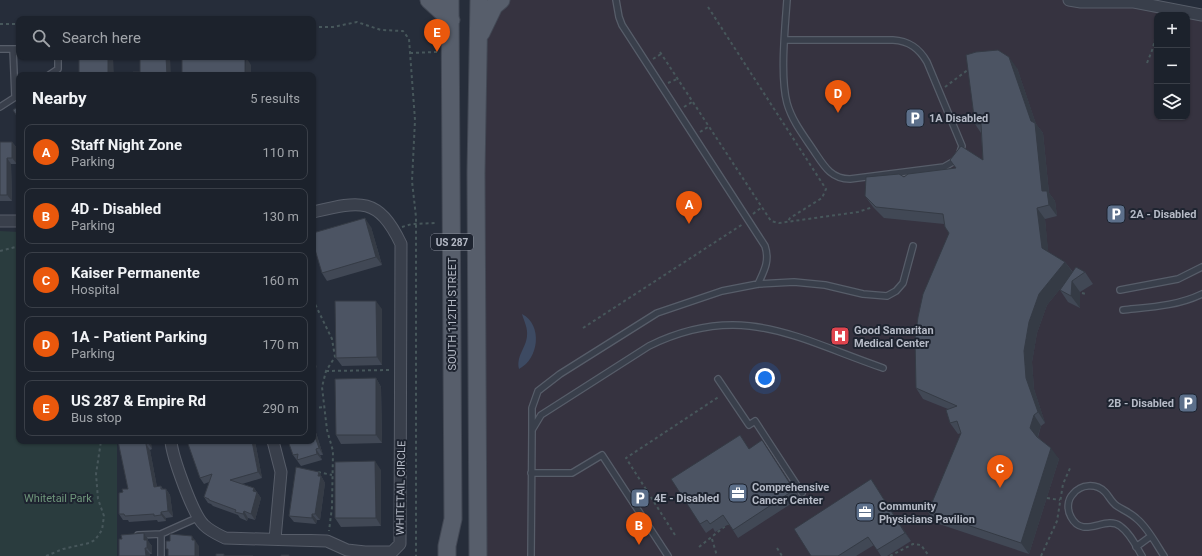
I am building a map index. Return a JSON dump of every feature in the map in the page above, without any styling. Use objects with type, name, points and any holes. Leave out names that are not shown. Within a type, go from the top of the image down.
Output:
[{"type":"main road","name":"SOUTH 112TH STREET","points":[[447,556],[447,546],[454,519],[450,0]]},
{"type":"main road","name":"US 287","points":[[478,556],[476,173],[479,0]]},
{"type":"main road","points":[[479,39],[494,6],[501,0]]},
{"type":"main road","points":[[431,8],[451,20]]},
{"type":"main road","points":[[454,519],[458,556]]},
{"type":"street","points":[[1069,0],[1081,2],[1130,1],[1202,15]]},
{"type":"street","name":"WHITETAIL CIRCLE","points":[[171,444],[177,467],[202,524],[225,538],[327,541],[347,550],[365,552],[392,552],[397,549],[400,544],[401,244],[392,225],[376,209],[364,204],[346,204],[316,211]]},
{"type":"street","points":[[0,221],[16,221]]},
{"type":"street","points":[[274,444],[281,472],[275,539]]},
{"type":"lane","points":[[616,0],[618,17],[622,25],[765,246],[768,254],[767,262],[758,284]]},
{"type":"lane","points":[[785,40],[904,41],[913,45],[922,53],[962,146],[962,152],[958,159],[944,167],[910,174],[841,179],[826,170],[792,117],[784,90],[785,40],[787,0]]},
{"type":"lane","points":[[0,49],[16,49]]},
{"type":"lane","points":[[12,49],[16,87]]},
{"type":"lane","points":[[54,72],[58,69],[58,60]]},
{"type":"lane","points":[[0,107],[16,97]]},
{"type":"lane","points":[[531,556],[532,408],[538,391],[560,374],[657,313],[722,291],[758,284],[794,282],[825,285],[863,294],[887,296],[896,291],[903,283],[913,246]]},
{"type":"lane","points":[[1120,290],[1178,279],[1202,267]]},
{"type":"lane","points":[[1123,310],[1170,305],[1187,301],[1202,294]]},
{"type":"lane","points":[[532,430],[541,415],[648,346],[666,337],[694,328],[723,325],[751,325],[780,331],[883,368]]},
{"type":"lane","points":[[718,379],[749,425],[755,421],[802,493]]},
{"type":"lane","points":[[531,473],[572,473],[602,455],[668,556]]},
{"type":"lane","points":[[1142,556],[1127,533],[1120,526],[1105,523],[1090,528],[1078,524],[1070,515],[1069,500],[1076,490],[1082,487],[1096,487],[1105,492],[1116,505],[1139,520],[1164,556]]},
{"type":"lane","points":[[133,535],[161,534],[199,517]]},
{"type":"lane","points":[[161,534],[161,556]]},
{"type":"lane","points":[[1136,547],[1151,536]]},
{"type":"path","points":[[708,7],[826,189],[822,198],[790,218],[788,221]]},
{"type":"path","points":[[410,53],[437,52],[431,8]]},
{"type":"path","points":[[0,24],[16,24]]},
{"type":"path","points":[[1147,63],[1154,44]]},
{"type":"path","points":[[660,52],[771,221],[779,223],[858,212],[873,207]]},
{"type":"path","points":[[939,91],[974,66]]},
{"type":"path","points":[[583,328],[749,220],[755,210],[762,207]]},
{"type":"path","points":[[395,230],[412,224],[434,223]]},
{"type":"path","points":[[0,251],[16,247]]},
{"type":"path","points":[[1082,293],[1086,294]]},
{"type":"path","points":[[316,306],[332,338],[335,357],[326,371],[322,387],[326,430],[333,451],[332,507],[327,541]]},
{"type":"path","points":[[326,371],[416,371]]},
{"type":"path","points":[[675,535],[626,458],[726,392]]},
{"type":"path","points":[[316,408],[324,407]]},
{"type":"path","points":[[46,556],[63,549],[89,543],[95,540],[102,530],[104,516],[98,499],[96,474],[101,444]]},
{"type":"path","points":[[1041,556],[1057,521],[1063,484],[1071,466]]},
{"type":"path","points":[[312,471],[332,475]]},
{"type":"path","points":[[1047,498],[1069,500]]},
{"type":"path","points":[[700,547],[712,539],[729,523]]},
{"type":"path","points":[[712,539],[717,556]]},
{"type":"path","points":[[890,556],[913,544],[921,546],[929,556]]},
{"type":"path","points":[[777,548],[782,556]]},
{"type":"shaded area","name":"Good Samaritan Medical Center","points":[[501,0],[1069,0],[1134,2],[1179,12],[1154,12],[1154,120],[1190,120],[1190,14],[1202,17],[1202,556],[478,556],[479,39]]},
{"type":"green space","name":"Whitetail Park","points":[[0,231],[16,232],[16,444],[117,444],[117,556],[0,556]]},
{"type":"water","points":[[522,314],[529,319],[533,326],[536,334],[536,342],[531,358],[519,369],[518,364],[527,336]]},
{"type":"building","name":"Good Samaritan Medical Center","points":[[998,50],[1009,57],[1031,121],[1035,123],[1042,191],[1047,191],[1049,205],[1037,208],[1042,248],[1065,262],[1039,294],[1029,322],[1024,351],[1026,378],[1038,412],[1034,415],[1030,428],[1037,437],[1051,448],[1021,543],[928,512],[961,433],[957,421],[950,423],[946,410],[957,406],[916,388],[915,339],[918,317],[923,294],[949,233],[945,227],[943,214],[876,207],[865,196],[866,177],[899,174],[904,177],[908,174],[956,168],[950,160],[961,146],[983,160],[981,124],[975,124],[966,55],[976,52]]},
{"type":"building","points":[[79,60],[108,60],[108,72],[79,72]]},
{"type":"building","points":[[140,60],[166,60],[167,72],[140,72]]},
{"type":"building","points":[[182,60],[245,60],[245,72],[182,72]]},
{"type":"building","points":[[0,142],[12,142],[12,158],[7,158],[7,195],[0,195]]},
{"type":"building","points":[[365,218],[376,257],[322,273],[316,253],[316,232]]},
{"type":"building","points":[[1076,267],[1085,272],[1072,281],[1071,296],[1060,290]]},
{"type":"building","points":[[335,301],[376,301],[377,357],[336,358]]},
{"type":"building","points":[[376,378],[376,435],[336,435],[335,379]]},
{"type":"building","name":"Comprehensive Cancer Center","points":[[740,435],[749,449],[762,440],[794,490],[733,530],[723,515],[710,524],[707,520],[700,524],[671,479]]},
{"type":"building","points":[[316,440],[319,448],[316,449],[317,454],[297,460],[298,454],[293,455],[289,444],[316,444]]},
{"type":"building","points":[[119,444],[146,444],[154,487],[161,486],[161,489],[166,489],[168,511],[161,512],[161,515],[154,516],[154,514],[125,516],[124,514],[119,514],[119,493],[123,492],[122,489],[128,489]]},
{"type":"building","points":[[188,444],[253,444],[258,472],[230,480],[254,488],[253,491],[257,492],[251,514],[244,511],[243,514],[235,512],[236,510],[204,497],[212,474],[200,478]]},
{"type":"building","points":[[375,461],[376,518],[335,518],[335,462]]},
{"type":"building","points":[[296,467],[319,472],[318,476],[321,476],[315,514],[312,514],[312,518],[289,516]]},
{"type":"building","name":"Community Physicians Pavilion","points":[[871,479],[905,533],[877,550],[868,537],[838,556],[811,556],[794,529]]},
{"type":"building","points":[[144,533],[144,540],[147,540],[147,548],[145,548],[146,556],[119,556],[119,539],[122,539],[121,535]]},
{"type":"building","points":[[170,534],[192,536],[192,540],[195,540],[195,556],[168,556],[166,541],[170,541]]},
{"type":"building","points":[[216,554],[224,554],[224,556],[216,556]]},
{"type":"place","name":"US 287 & Empire Rd","points":[[437,52]]},
{"type":"place","name":"1A - Patient Parking","points":[[838,113]]},
{"type":"place","name":"1A Disabled","points":[[915,118]]},
{"type":"place","name":"2A - Disabled","points":[[1116,214]]},
{"type":"place","name":"Staff Night Zone","points":[[689,224]]},
{"type":"place","name":"Good Samaritan Medical Center","points":[[840,336]]},
{"type":"place","name":"2B - Disabled","points":[[1188,403]]},
{"type":"place","name":"Kaiser Permanente","points":[[1000,488]]},
{"type":"place","name":"Comprehensive Cancer Center","points":[[738,493]]},
{"type":"place","name":"4E - Disabled","points":[[640,498]]},
{"type":"place","name":"Community Physicians Pavilion","points":[[865,512]]},
{"type":"place","name":"4D - Disabled","points":[[639,545]]}]
